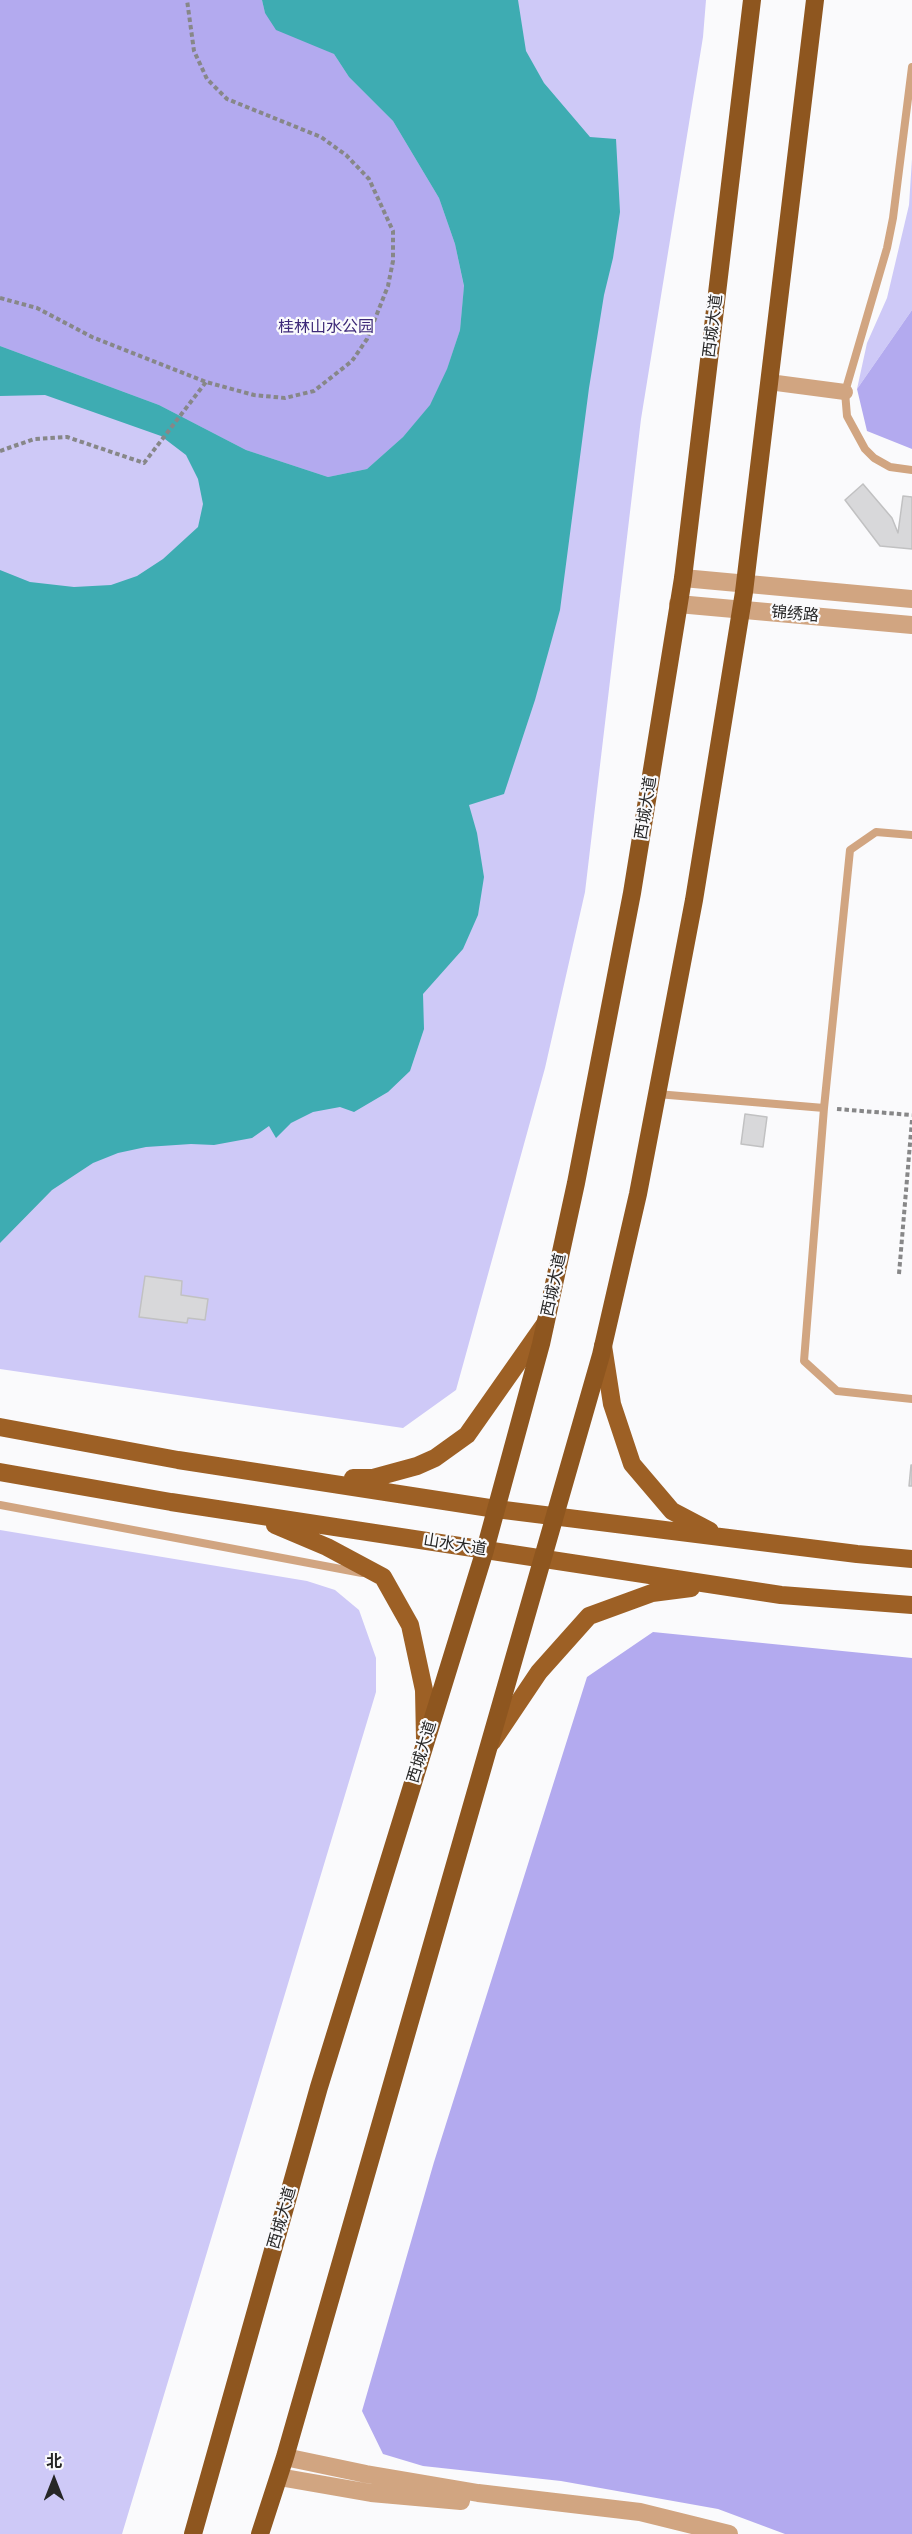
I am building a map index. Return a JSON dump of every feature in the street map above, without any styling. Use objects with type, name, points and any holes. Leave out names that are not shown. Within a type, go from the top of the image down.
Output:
[{"type":"highway","name":"西城大道","points":[[194,2534],[319,2087],[485,1550],[546,1322],[576,1184],[632,893],[678,604],[752,0]]},
{"type":"highway","points":[[260,2534],[285,2457],[603,1346],[638,1194],[694,900],[745,584],[815,0]]},
{"type":"main road","points":[[305,1479],[373,1478],[435,1458],[467,1436],[546,1322]]},
{"type":"main road","points":[[603,1346],[612,1404],[632,1464],[672,1511],[719,1537]]},
{"type":"main road","points":[[0,1427],[178,1460],[496,1509],[912,1559]]},
{"type":"main road","name":"山水大道","points":[[0,1472],[252,1514],[781,1595],[912,1605]]},
{"type":"main road","points":[[252,1514],[327,1547],[383,1577],[410,1625],[424,1690],[425,1743]]},
{"type":"main road","points":[[487,1749],[539,1672],[589,1616],[652,1593],[715,1585]]},
{"type":"street","points":[[769,382],[845,392]]},
{"type":"street","name":"锦绣路","points":[[682,578],[912,599]]},
{"type":"street","name":"锦绣路","points":[[678,604],[912,625]]},
{"type":"street","points":[[285,2457],[366,2474],[478,2493],[640,2512],[729,2534]]},
{"type":"street","points":[[279,2477],[371,2493],[501,2504],[620,2520],[687,2534]]},
{"type":"lane","points":[[912,66],[887,249],[845,392],[847,416],[853,431],[865,449],[874,458],[890,466],[912,470]]},
{"type":"lane","points":[[912,835],[876,832],[850,850],[824,1108],[804,1361],[837,1391],[912,1399]]},
{"type":"lane","points":[[657,1094],[824,1108]]},
{"type":"lane","points":[[0,1505],[383,1577]]},
{"type":"path","points":[[0,298],[37,308],[92,337],[206,381],[254,395],[285,398],[314,392],[352,361],[371,329],[388,286],[393,261],[393,231],[369,179],[346,155],[321,137],[227,99],[207,79],[194,51],[187,0]]},
{"type":"path","points":[[0,451],[34,439],[67,437],[144,463],[206,381]]},
{"type":"path","points":[[824,1108],[912,1118],[899,1274]]},
{"type":"green space","name":"桂林山水公园","points":[[0,0],[706,0],[703,37],[641,419],[585,892],[545,1068],[456,1390],[403,1428],[0,1369]]},
{"type":"green space","points":[[0,0],[262,0],[265,13],[310,42],[334,54],[349,77],[393,121],[439,198],[455,244],[464,287],[460,330],[447,370],[430,406],[403,437],[367,469],[328,477],[246,450],[159,405],[0,346]]},
{"type":"green space","points":[[912,159],[912,310],[857,389],[867,343],[887,298],[909,205]]},
{"type":"green space","points":[[912,310],[912,449],[867,431],[857,389]]},
{"type":"green space","points":[[0,1530],[307,1581],[335,1590],[359,1610],[376,1658],[376,1692],[122,2534],[0,2534]]},
{"type":"green space","points":[[653,1632],[912,1658],[912,2534],[785,2534],[718,2509],[561,2481],[423,2466],[383,2454],[362,2411],[434,2162],[587,1677]]},
{"type":"water","points":[[262,0],[518,0],[526,51],[544,83],[590,137],[616,139],[620,212],[589,388],[560,610],[535,700],[504,794],[469,805],[477,833],[484,877],[478,915],[463,949],[423,994],[424,1029],[410,1071],[388,1092],[354,1112],[340,1107],[313,1112],[291,1123],[276,1138],[269,1126],[252,1138],[214,1145],[146,1147],[118,1153],[93,1163],[52,1190],[0,1243],[0,570],[30,582],[74,587],[111,585],[137,576],[163,559],[198,527],[203,504],[198,479],[186,455],[161,436],[45,395],[0,396],[0,346],[159,405],[246,450],[328,477],[367,469],[403,437],[430,405],[447,369],[460,330],[464,286],[455,244],[439,198],[393,121],[349,77],[334,54],[276,30],[265,13]]},
{"type":"building","points":[[863,484],[892,518],[898,533],[903,496],[912,497],[912,549],[880,546],[845,500]]},
{"type":"building","points":[[745,1114],[767,1117],[763,1147],[741,1144]]},
{"type":"building","points":[[145,1276],[182,1281],[181,1295],[208,1299],[205,1320],[188,1318],[187,1323],[139,1317]]},
{"type":"building","points":[[911,1465],[912,1486],[909,1486]]}]
